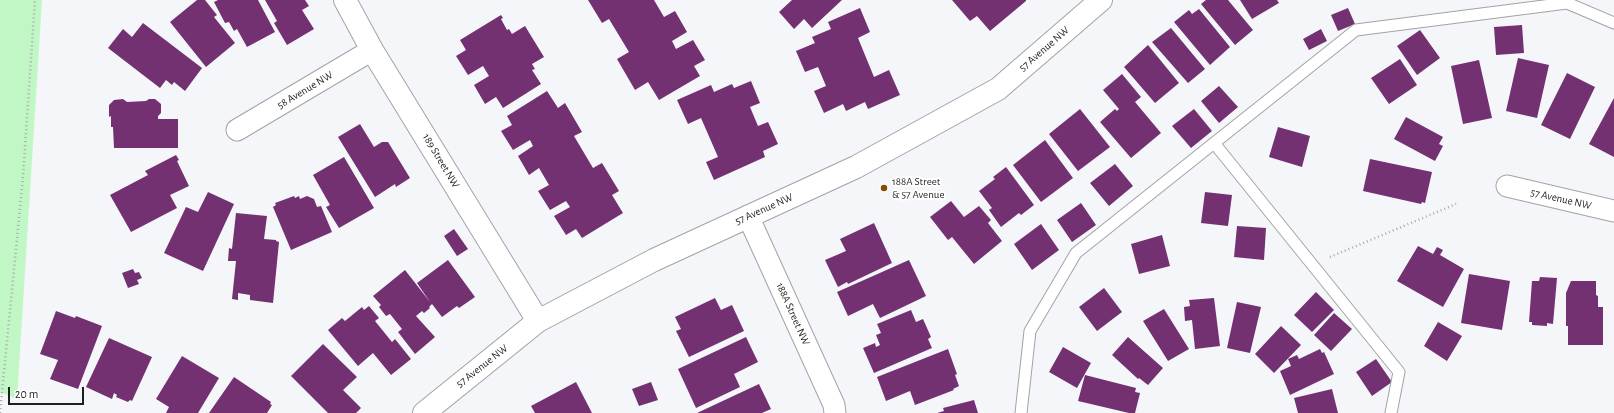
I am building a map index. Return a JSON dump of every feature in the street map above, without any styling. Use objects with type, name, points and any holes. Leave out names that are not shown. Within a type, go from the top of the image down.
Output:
[{"type":"street","name":"189 Street NW","points":[[345,0],[372,50],[538,321]]},
{"type":"street","name":"57 Avenue NW","points":[[428,412],[538,321],[654,260],[856,167],[998,89],[1091,3]]},
{"type":"street","name":"58 Avenue NW","points":[[237,130],[372,50]]},
{"type":"street","name":"57 Avenue NW","points":[[1507,186],[1614,211]]},
{"type":"street","name":"188A Street NW","points":[[748,216],[834,405],[835,413]]},
{"type":"lane","points":[[1021,413],[1030,331],[1076,253],[1356,30],[1567,3],[1614,24]]},
{"type":"lane","points":[[1214,143],[1400,372],[1391,413]]},
{"type":"path","points":[[0,413],[23,177],[35,0]]},
{"type":"path","points":[[1313,265],[1456,204]]},
{"type":"green space","points":[[0,0],[42,0],[17,399],[0,392]]},
{"type":"building","points":[[197,0],[205,0],[217,15],[214,17],[235,43],[206,67],[170,22]]},
{"type":"building","points":[[218,0],[258,0],[275,32],[247,47],[237,29],[234,31],[229,22],[225,23],[214,2]]},
{"type":"building","points":[[265,0],[305,0],[309,6],[302,10],[314,29],[287,45],[274,23],[277,21]]},
{"type":"building","points":[[588,0],[654,0],[664,17],[675,11],[687,32],[672,41],[676,49],[693,40],[705,60],[694,66],[700,76],[659,100],[648,82],[635,90],[617,59],[629,52],[609,19],[602,23]]},
{"type":"building","points":[[792,0],[842,0],[812,28],[804,19],[794,29],[779,12]]},
{"type":"building","points":[[952,0],[1026,1],[990,31],[977,16],[970,21]]},
{"type":"building","points":[[1206,0],[1228,0],[1253,30],[1235,45],[1201,4]]},
{"type":"building","points":[[1240,0],[1277,0],[1279,3],[1252,19]]},
{"type":"building","points":[[860,8],[870,32],[858,38],[874,77],[889,70],[900,95],[868,109],[865,102],[846,111],[843,104],[824,113],[814,91],[826,86],[818,67],[805,72],[796,51],[815,43],[812,37],[831,29],[828,22]]},
{"type":"building","points":[[1348,8],[1355,24],[1338,31],[1331,15]]},
{"type":"building","points":[[1199,9],[1230,47],[1210,65],[1174,22],[1189,10],[1192,14]]},
{"type":"building","points":[[501,15],[503,18],[501,19],[507,30],[509,29],[512,34],[525,26],[544,57],[532,64],[535,69],[532,70],[541,84],[503,108],[496,97],[485,104],[474,85],[489,76],[483,66],[468,75],[456,56],[466,50],[460,40]]},
{"type":"building","points":[[143,23],[202,68],[185,91],[174,82],[172,85],[166,80],[160,88],[108,48],[123,29],[132,37]]},
{"type":"building","points":[[1522,25],[1524,53],[1496,55],[1494,27]]},
{"type":"building","points":[[1171,28],[1205,69],[1188,83],[1152,42]]},
{"type":"building","points":[[1321,29],[1327,41],[1309,50],[1303,39]]},
{"type":"building","points":[[1420,30],[1440,58],[1417,75],[1397,46]]},
{"type":"building","points":[[1148,45],[1179,83],[1155,103],[1124,67]]},
{"type":"building","points":[[1518,58],[1549,65],[1537,118],[1506,111]]},
{"type":"building","points":[[1400,59],[1417,85],[1389,104],[1371,78]]},
{"type":"building","points":[[1479,60],[1492,118],[1463,124],[1451,66]]},
{"type":"building","points":[[1567,73],[1595,87],[1570,139],[1541,125]]},
{"type":"building","points":[[1122,74],[1141,97],[1135,102],[1161,133],[1131,158],[1100,122],[1115,109],[1117,111],[1119,109],[1103,90]]},
{"type":"building","points":[[751,81],[760,103],[750,107],[758,126],[768,122],[778,144],[763,151],[765,157],[714,180],[706,162],[718,157],[701,118],[688,124],[677,100],[711,85],[714,92],[732,84],[734,88]]},
{"type":"building","points":[[1219,86],[1238,107],[1219,123],[1201,101]]},
{"type":"building","points":[[547,91],[558,108],[565,103],[582,132],[574,136],[593,168],[602,163],[619,191],[612,195],[623,213],[582,238],[576,229],[566,235],[554,216],[570,207],[566,201],[550,210],[538,191],[549,185],[539,168],[529,175],[518,156],[533,146],[530,140],[513,150],[501,131],[512,125],[507,116]]},
{"type":"building","points":[[1614,98],[1614,157],[1589,144]]},
{"type":"building","points":[[123,99],[127,102],[155,99],[161,104],[161,113],[158,116],[158,119],[178,119],[178,148],[114,148],[113,127],[111,127],[111,116],[109,117],[109,105],[114,100]]},
{"type":"building","points":[[1080,109],[1110,147],[1078,171],[1049,134]]},
{"type":"building","points":[[1194,109],[1212,131],[1191,148],[1172,126]]},
{"type":"building","points":[[1406,117],[1443,137],[1439,144],[1443,146],[1435,161],[1394,139]]},
{"type":"building","points":[[360,124],[374,147],[382,142],[388,142],[410,178],[396,187],[395,184],[375,197],[338,137]]},
{"type":"building","points":[[1278,127],[1310,136],[1302,167],[1269,157]]},
{"type":"building","points":[[1045,140],[1073,178],[1041,202],[1013,165]]},
{"type":"building","points":[[176,155],[179,160],[177,161],[189,186],[170,195],[177,208],[131,232],[110,195],[148,175],[145,171]]},
{"type":"building","points":[[344,157],[374,208],[339,228],[326,207],[330,205],[313,175]]},
{"type":"building","points":[[1370,159],[1432,172],[1425,203],[1422,202],[1421,204],[1363,191]]},
{"type":"building","points":[[1115,164],[1133,186],[1109,206],[1090,183]]},
{"type":"building","points":[[1006,167],[1034,205],[1021,215],[1019,213],[1001,227],[989,210],[992,208],[979,191],[995,179],[993,177]]},
{"type":"building","points":[[208,192],[234,204],[203,271],[164,253],[186,207],[198,212]]},
{"type":"building","points":[[1205,192],[1232,195],[1228,226],[1201,223]]},
{"type":"building","points":[[294,196],[295,198],[299,196],[300,199],[307,196],[314,199],[317,207],[321,206],[332,232],[291,250],[273,207],[276,205],[275,203]]},
{"type":"building","points":[[951,201],[964,217],[979,206],[991,220],[988,223],[1002,241],[974,264],[952,237],[948,240],[930,217]]},
{"type":"building","points":[[1081,203],[1096,225],[1072,242],[1057,220]]},
{"type":"building","points":[[236,213],[267,216],[264,239],[276,240],[279,242],[273,303],[250,300],[250,295],[238,293],[238,300],[232,299],[236,261],[228,261],[229,248],[232,249]]},
{"type":"building","points":[[874,223],[892,263],[848,284],[847,282],[838,287],[825,260],[846,251],[840,239]]},
{"type":"building","points":[[1041,224],[1059,250],[1032,270],[1014,244]]},
{"type":"building","points":[[1237,226],[1266,228],[1264,260],[1234,257]]},
{"type":"building","points":[[454,229],[468,249],[457,256],[444,236]]},
{"type":"building","points":[[1162,235],[1170,266],[1139,274],[1131,244]]},
{"type":"building","points":[[1418,246],[1433,254],[1437,247],[1443,250],[1440,255],[1464,269],[1443,307],[1397,281]]},
{"type":"building","points":[[448,260],[475,297],[459,308],[457,306],[442,317],[432,304],[424,313],[422,311],[416,316],[435,337],[415,354],[398,332],[402,329],[390,314],[386,316],[379,307],[381,305],[373,296],[405,270],[430,302],[417,283]]},
{"type":"building","points":[[909,260],[926,296],[880,318],[873,304],[848,316],[837,292]]},
{"type":"building","points":[[133,269],[135,273],[139,272],[142,278],[137,280],[139,284],[128,288],[122,273]]},
{"type":"building","points":[[1469,274],[1510,281],[1502,330],[1461,323]]},
{"type":"building","points":[[1540,277],[1557,278],[1553,324],[1547,323],[1547,326],[1532,325],[1532,322],[1529,322],[1532,281],[1539,281]]},
{"type":"building","points":[[1571,281],[1596,281],[1598,307],[1603,307],[1603,345],[1568,345],[1568,326],[1566,326],[1566,293]]},
{"type":"building","points":[[1104,288],[1122,312],[1097,331],[1079,307]]},
{"type":"building","points":[[1316,292],[1334,310],[1312,332],[1294,315]]},
{"type":"building","points":[[715,298],[721,310],[732,305],[744,331],[689,357],[676,331],[681,329],[675,317]]},
{"type":"building","points":[[1214,298],[1220,346],[1195,349],[1192,320],[1185,321],[1184,307],[1190,306],[1189,300]]},
{"type":"building","points":[[1237,302],[1261,307],[1250,353],[1227,348]]},
{"type":"building","points":[[369,306],[379,318],[375,321],[392,342],[395,339],[411,359],[391,375],[373,353],[358,366],[328,330],[342,318],[345,321],[362,307],[364,310]]},
{"type":"building","points":[[1164,309],[1189,349],[1168,361],[1143,321]]},
{"type":"building","points":[[911,310],[916,322],[923,319],[931,337],[928,339],[932,348],[874,373],[863,348],[875,343],[876,347],[880,345],[876,335],[881,333],[877,324]]},
{"type":"building","points":[[56,311],[75,318],[76,316],[102,326],[78,389],[50,379],[58,360],[40,354]]},
{"type":"building","points":[[1334,313],[1352,329],[1331,351],[1314,335]]},
{"type":"building","points":[[1438,322],[1462,336],[1447,361],[1424,346]]},
{"type":"building","points":[[1281,326],[1301,345],[1274,373],[1255,354]]},
{"type":"building","points":[[746,337],[758,362],[734,374],[740,387],[696,408],[678,369]]},
{"type":"building","points":[[1128,337],[1163,368],[1148,385],[1139,378],[1138,379],[1112,355]]},
{"type":"building","points":[[109,338],[152,357],[132,401],[130,400],[128,402],[116,397],[117,395],[114,393],[112,399],[86,387]]},
{"type":"building","points":[[323,344],[357,377],[343,390],[361,408],[356,413],[328,413],[291,376]]},
{"type":"building","points":[[1063,347],[1091,363],[1077,388],[1049,372]]},
{"type":"building","points":[[948,349],[957,374],[955,375],[959,386],[953,389],[954,390],[915,405],[910,391],[886,401],[877,377]]},
{"type":"building","points":[[1320,349],[1322,353],[1324,352],[1334,374],[1290,395],[1280,371],[1291,366],[1288,359],[1297,355],[1299,359]]},
{"type":"building","points":[[182,356],[219,378],[198,413],[166,413],[169,407],[156,399]]},
{"type":"building","points":[[1376,359],[1392,382],[1372,396],[1356,372]]},
{"type":"building","points":[[1085,375],[1136,388],[1135,392],[1140,393],[1135,413],[1129,413],[1078,401]]},
{"type":"building","points":[[234,377],[271,402],[270,404],[272,405],[267,413],[209,413]]},
{"type":"building","points":[[576,382],[592,413],[535,413],[531,406]]},
{"type":"building","points":[[651,382],[658,400],[639,406],[632,389]]},
{"type":"building","points":[[759,384],[771,409],[762,413],[697,413]]},
{"type":"building","points":[[1332,389],[1338,413],[1298,413],[1294,398]]},
{"type":"building","points":[[974,400],[978,413],[937,413],[944,411],[943,408]]},
{"type":"place","name":"188A Street & 57 Avenue","points":[[884,188]]}]
